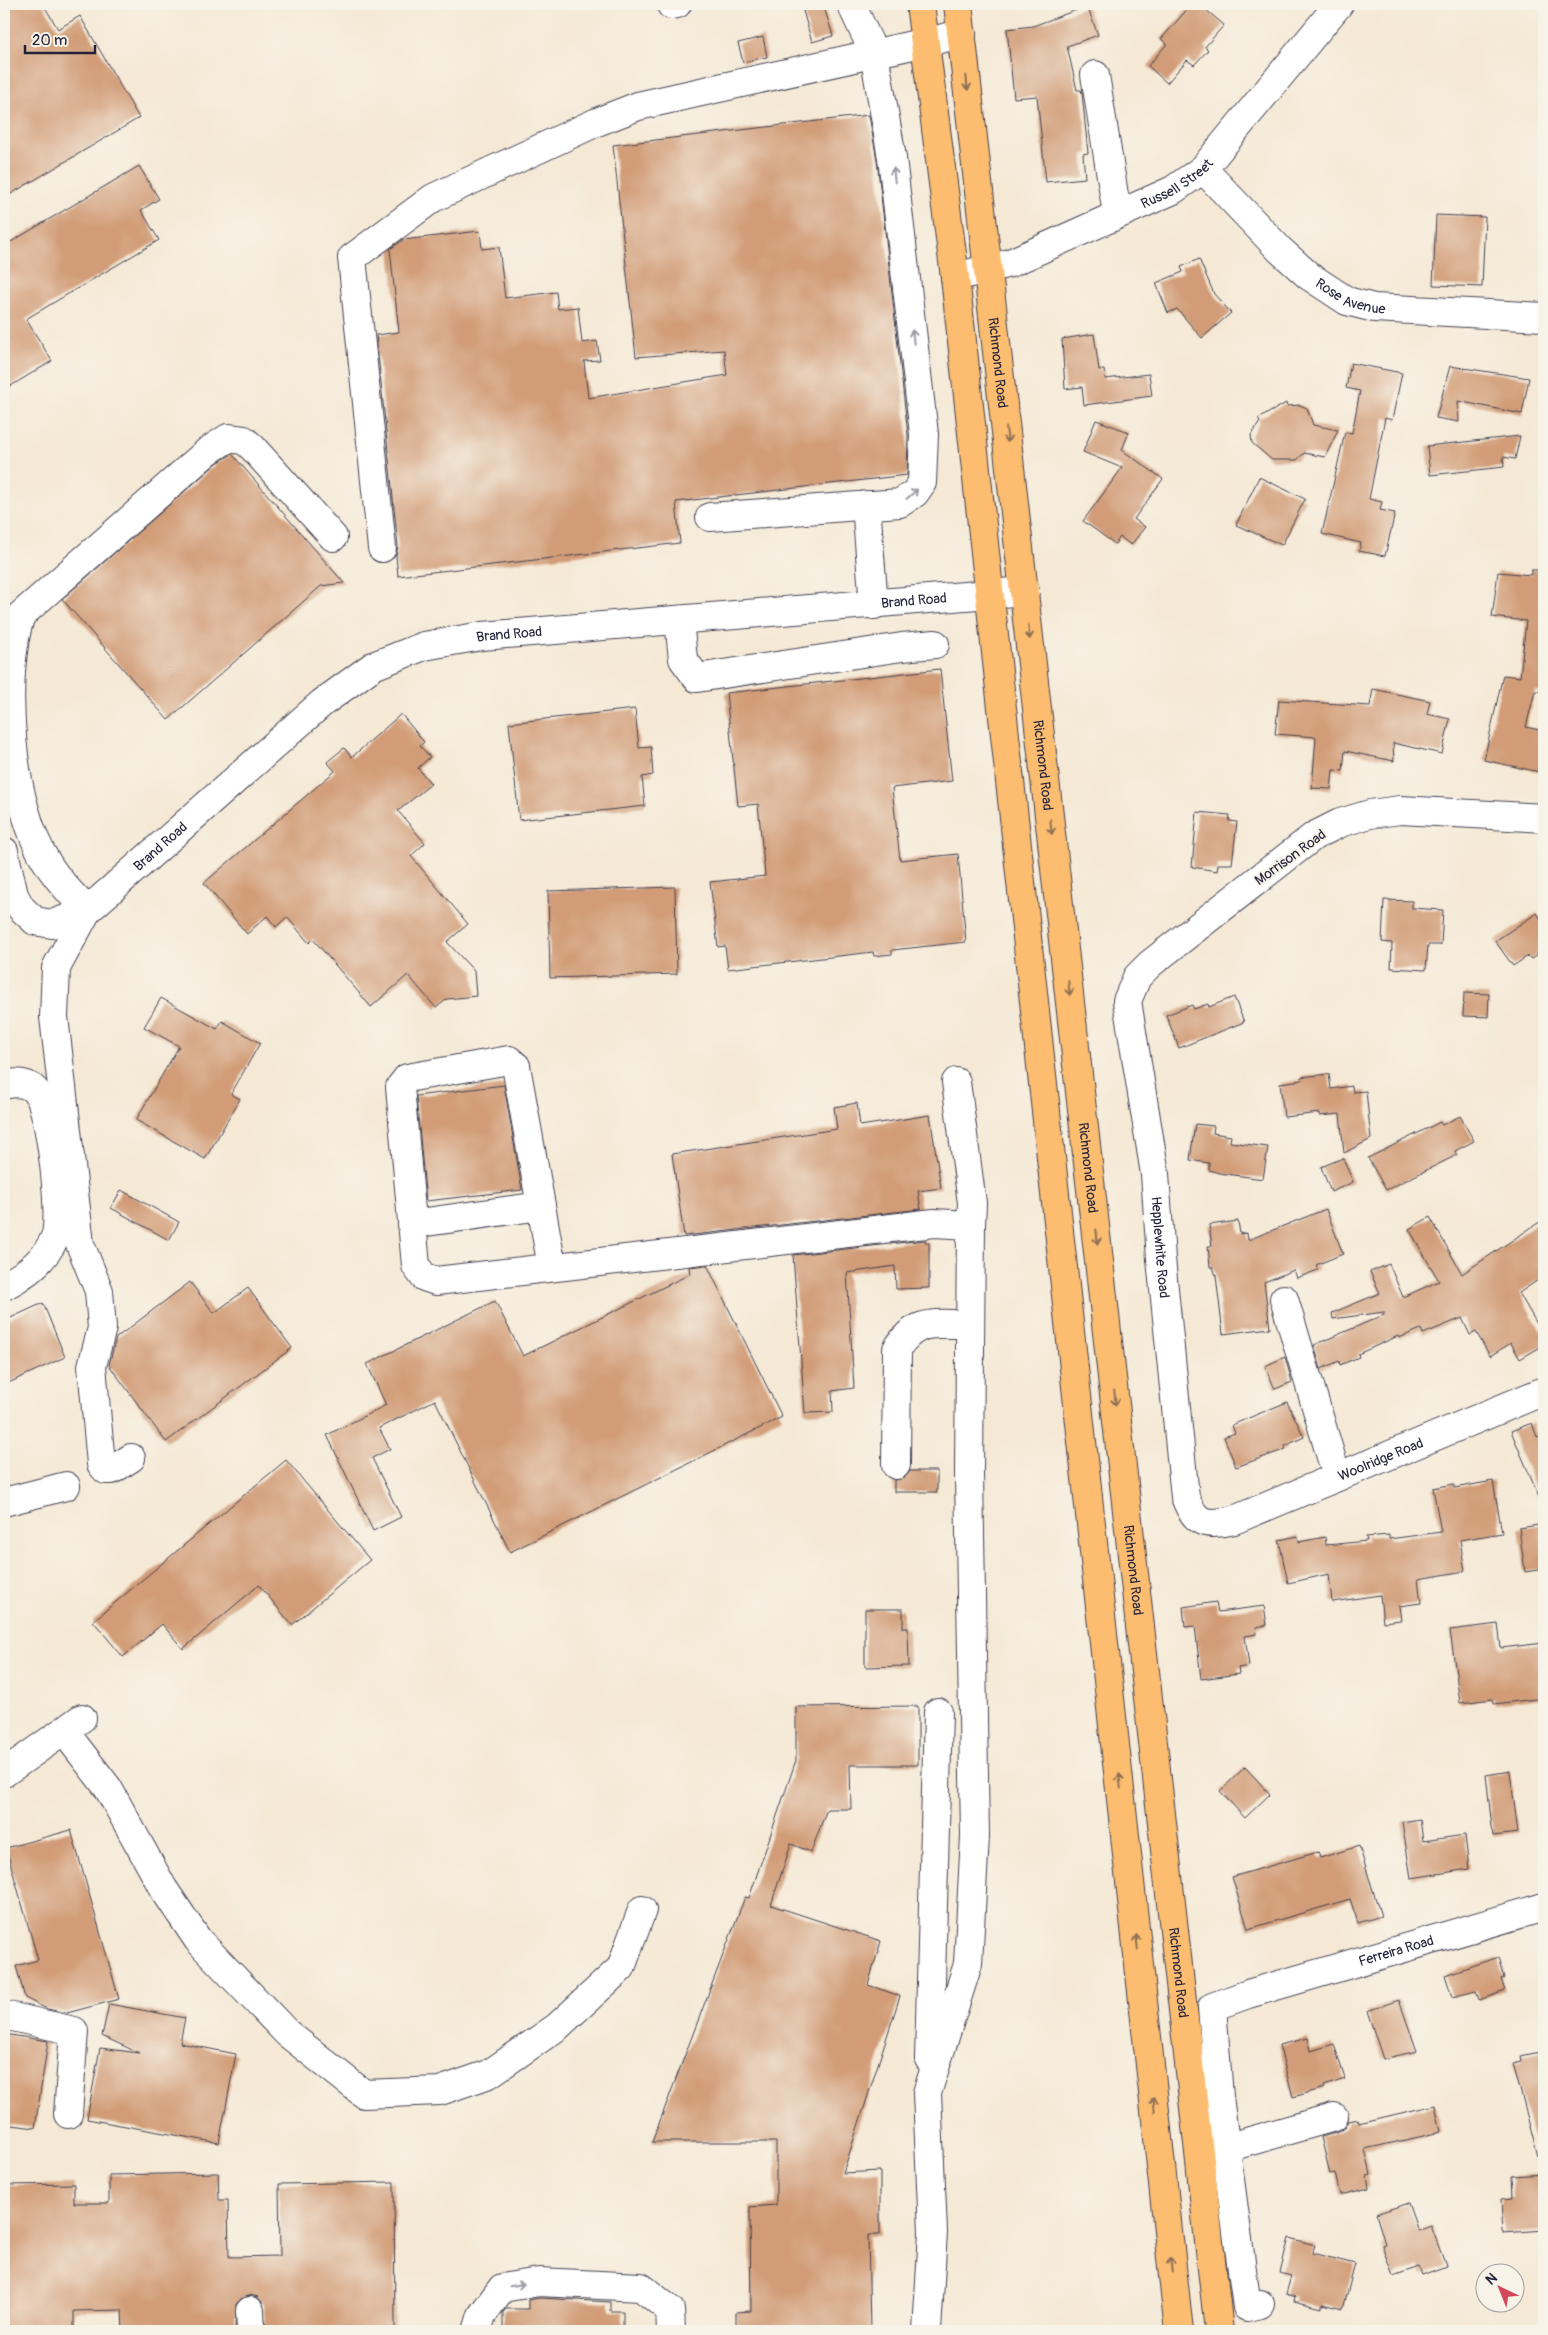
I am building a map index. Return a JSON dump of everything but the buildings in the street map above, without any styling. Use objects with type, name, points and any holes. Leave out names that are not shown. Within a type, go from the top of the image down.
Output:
[{"type":"highway","points":[[920,4],[955,277],[1178,2331]]},
{"type":"highway","name":"Richmond Road","points":[[958,4],[1219,2331]]},
{"type":"highway","points":[[1166,2331],[1175,2299]]},
{"type":"street","points":[[710,518],[900,503],[915,493],[922,482],[924,443],[892,158],[874,53],[851,4]]},
{"type":"street","name":"Russell Street","points":[[955,277],[1010,263],[1172,190],[1203,169],[1339,4]]},
{"type":"street","points":[[382,548],[352,258],[433,198],[597,122],[638,106],[962,34]]},
{"type":"street","points":[[1095,75],[1117,214]]},
{"type":"street","name":"Rose Avenue","points":[[1203,169],[1280,250],[1309,276],[1347,301],[1374,308],[1544,317]]},
{"type":"street","points":[[87,911],[48,864],[22,808],[12,769],[5,706],[7,664],[14,628],[21,615],[193,463],[228,438],[244,440],[252,447],[333,537]]},
{"type":"street","points":[[866,505],[874,605]]},
{"type":"street","name":"Brand Road","points":[[87,911],[322,703],[373,666],[424,646],[482,636],[1025,591]]},
{"type":"street","points":[[680,620],[683,658],[697,678],[902,647],[935,644]]},
{"type":"street","name":"Morrison Road","points":[[1150,964],[1314,836],[1340,823],[1370,814],[1400,810],[1544,818]]},
{"type":"street","points":[[4,850],[14,895],[21,908],[35,921],[52,924],[87,911]]},
{"type":"street","points":[[87,911],[56,968],[54,1017],[80,1244],[99,1291],[102,1328],[92,1366],[101,1464],[106,1470],[112,1470],[131,1458]]},
{"type":"street","name":"Hepplewhite Road","points":[[1150,964],[1137,977],[1131,987],[1127,1001],[1128,1017],[1155,1174],[1161,1259],[1185,1496],[1192,1512],[1202,1522],[1214,1524]]},
{"type":"street","points":[[552,1267],[516,1066],[509,1060],[407,1078],[400,1088],[416,1266],[424,1277],[436,1281],[934,1223],[971,1225]]},
{"type":"street","points":[[4,1085],[16,1082],[38,1092],[47,1117],[58,1210],[56,1236],[46,1252],[25,1275],[4,1286]]},
{"type":"street","points":[[927,2094],[968,1964],[975,1836],[969,1473],[972,1203],[956,1082]]},
{"type":"street","points":[[412,1224],[541,1206]]},
{"type":"street","points":[[1284,1299],[1337,1478]]},
{"type":"street","points":[[896,1465],[897,1349],[906,1334],[913,1329],[928,1325],[970,1324]]},
{"type":"street","name":"Woolridge Road","points":[[1214,1524],[1234,1520],[1544,1391]]},
{"type":"street","points":[[4,1502],[66,1486]]},
{"type":"street","points":[[927,2331],[932,2232],[927,2094],[938,1712]]},
{"type":"street","points":[[4,1772],[73,1724],[163,1888],[198,1940],[287,2033],[364,2094],[440,2091],[489,2074],[557,2027],[621,1968],[642,1910]]},
{"type":"street","name":"Ferreira Road","points":[[1226,2148],[1219,2097],[1212,2007],[1248,1994],[1544,1907]]},
{"type":"street","points":[[4,2015],[74,2031],[68,2114]]},
{"type":"street","points":[[1260,2304],[1246,2306],[1226,2148],[1334,2117]]},
{"type":"street","points":[[476,2331],[482,2315],[502,2288],[539,2282],[641,2287],[670,2310],[671,2331]]}]
